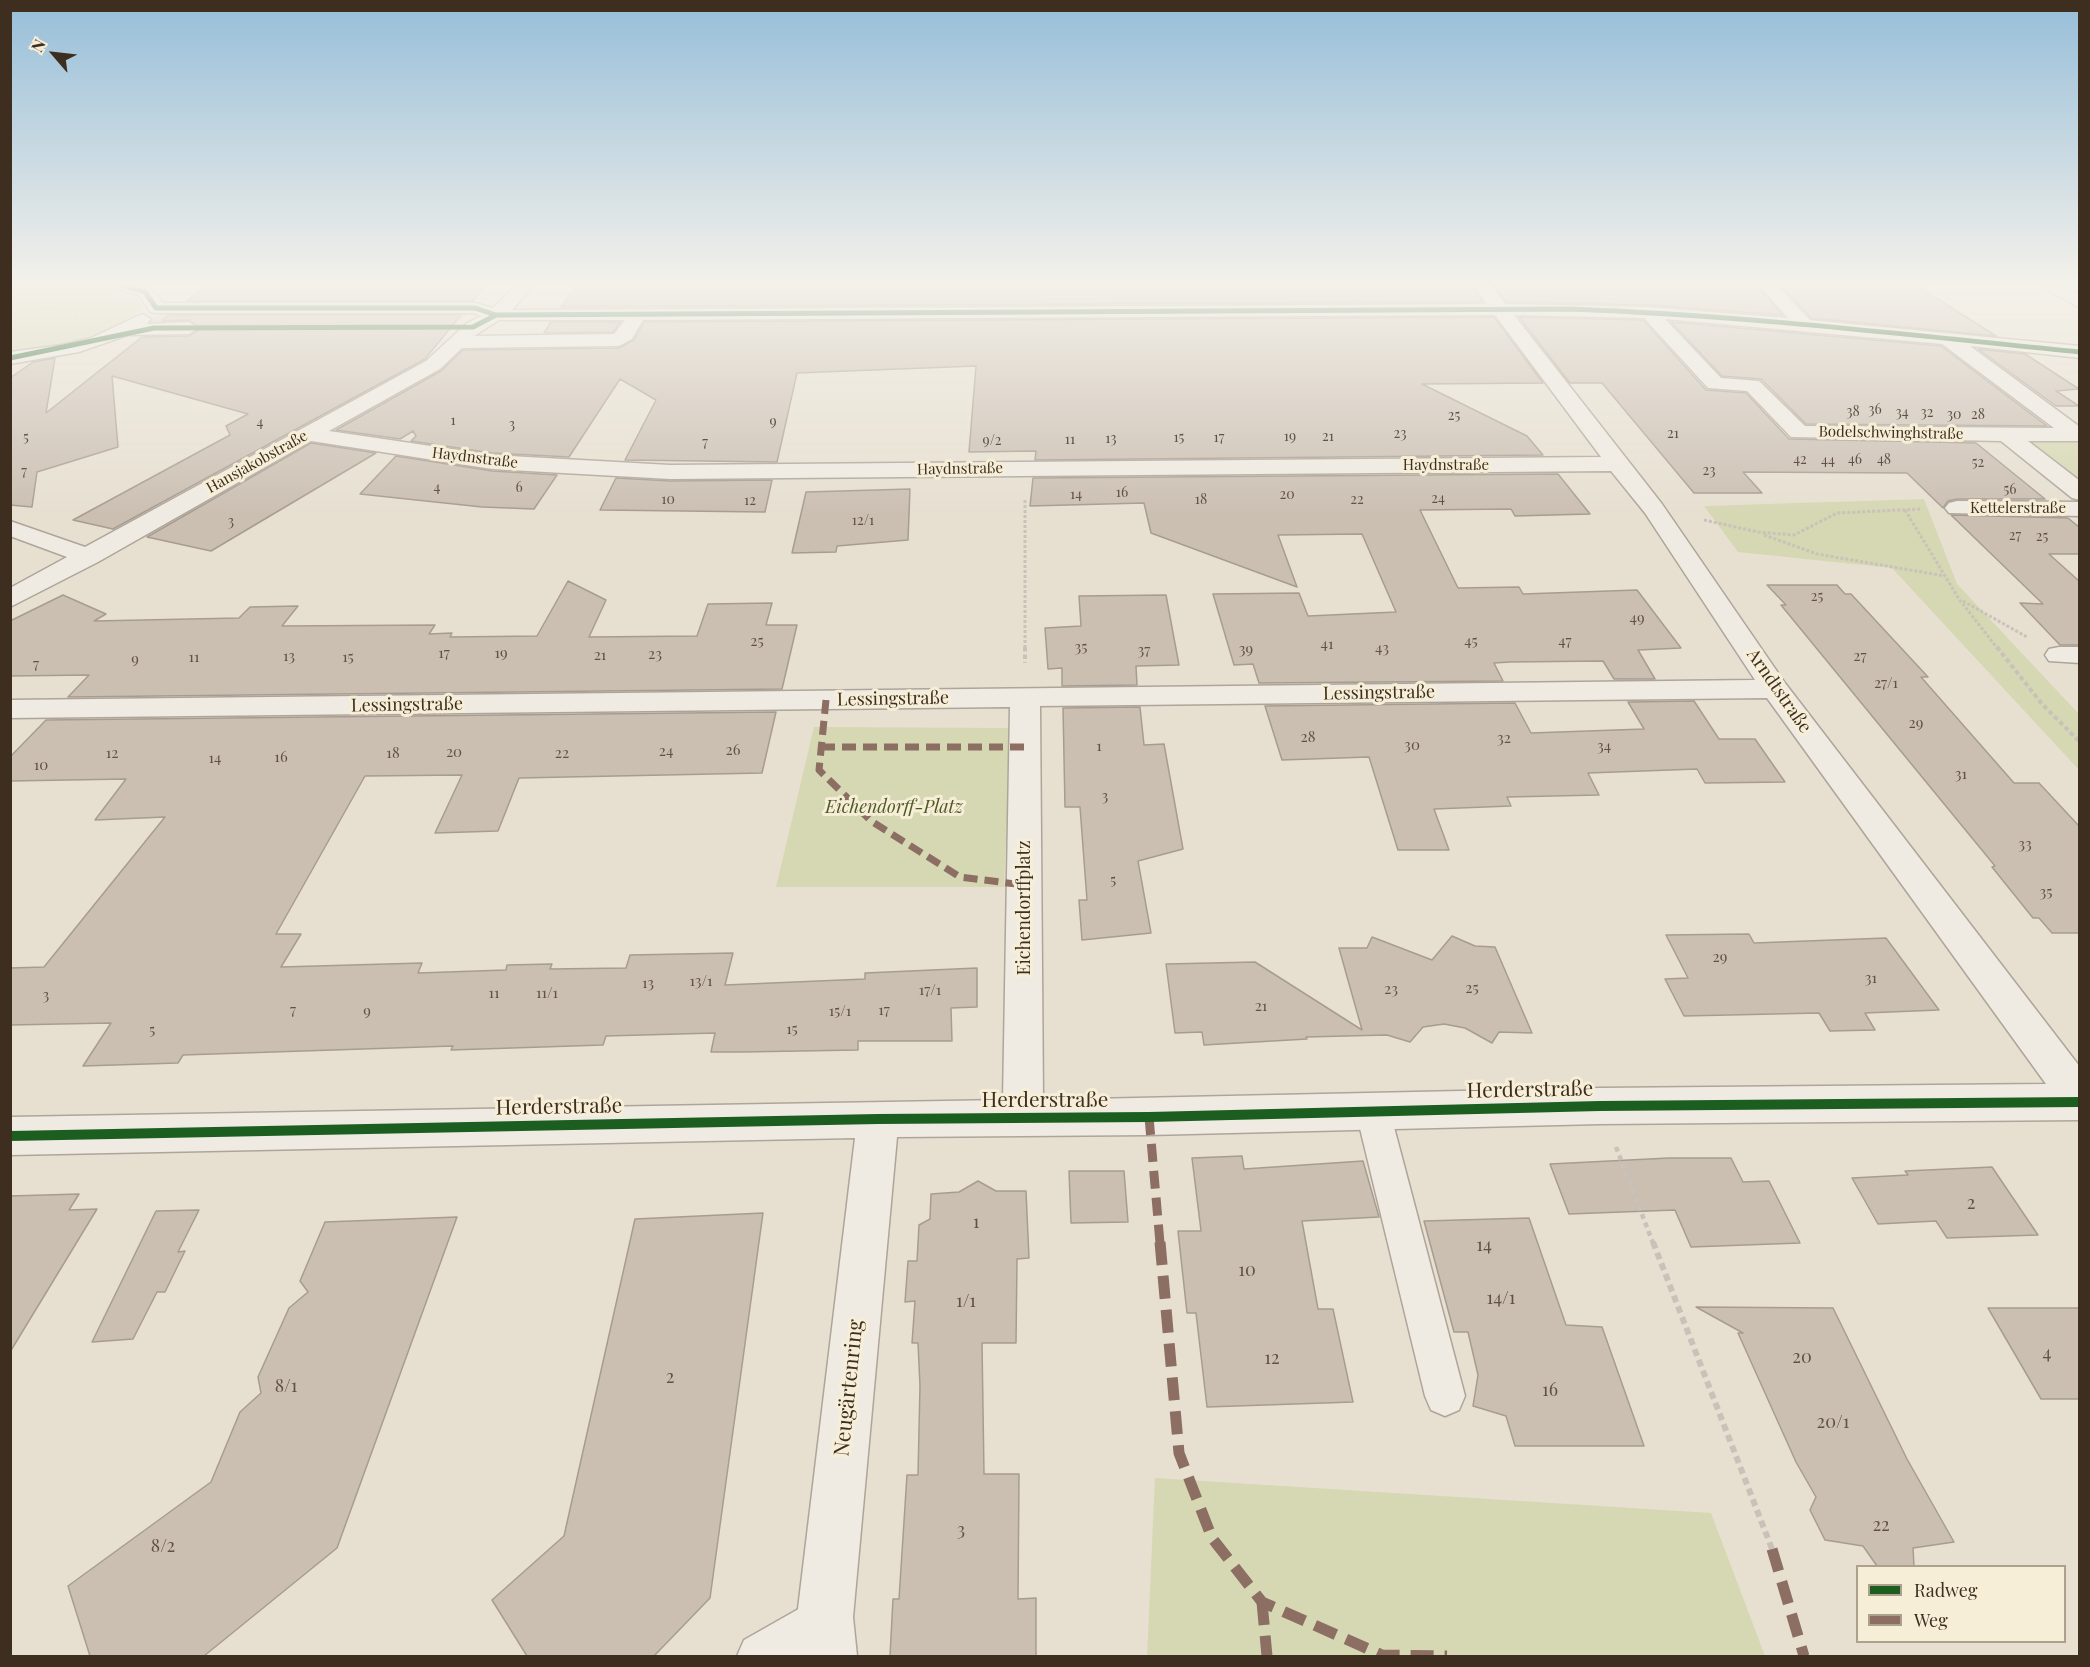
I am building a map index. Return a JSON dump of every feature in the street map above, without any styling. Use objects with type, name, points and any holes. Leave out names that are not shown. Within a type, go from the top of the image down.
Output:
[{"type":"street","name":"Hansjakobstraße","points":[[10,599],[438,360]]},
{"type":"street","name":"Arndtstraße","points":[[1539,360],[1617,464],[1654,509],[1775,689],[2079,1100]]},
{"type":"street","name":"Bodelschwinghstraße","points":[[1692,360],[1715,384],[1752,385],[1799,432],[2078,435]]},
{"type":"street","name":"Bodelschwinghstraße","points":[[1975,360],[2078,435]]},
{"type":"street","name":"Haydnstraße","points":[[306,434],[492,462],[670,472],[1617,464]]},
{"type":"street","points":[[2006,434],[2079,493]]},
{"type":"street","name":"Kettelerstraße","points":[[1957,508],[2079,509]]},
{"type":"street","points":[[10,528],[88,557]]},
{"type":"street","name":"Lessingstraße","points":[[10,709],[1775,689]]},
{"type":"street","name":"Eichendorffplatz","points":[[1023,1119],[1025,697]]},
{"type":"street","name":"Herderstraße","points":[[10,1136],[878,1119],[1023,1119],[1600,1106],[2079,1100]]},
{"type":"street","name":"Neugärtenring","points":[[827,1637],[878,1119]]},
{"type":"lane","points":[[1373,1112],[1444,1396]]},
{"type":"lane","points":[[760,1656],[827,1637]]},
{"type":"path","points":[[1025,469],[1025,697]]},
{"type":"path","points":[[1654,509],[1758,532],[1794,535],[1838,513],[1957,508]]},
{"type":"path","points":[[1905,509],[1959,599],[2042,704],[2079,742]]},
{"type":"path","points":[[1758,532],[1817,554],[1945,576]]},
{"type":"path","points":[[1959,599],[2069,655]]},
{"type":"green space","points":[[2070,439],[2079,442],[2079,487],[2017,440]]},
{"type":"green space","points":[[1924,499],[1957,584],[2079,714],[2079,770],[1892,568],[1738,552],[1704,506]]},
{"type":"green space","name":"Eichendorff-Platz","points":[[814,727],[1011,728],[1004,887],[776,887]]},
{"type":"green space","points":[[1155,1478],[1711,1513],[1765,1656],[1147,1656]]},
{"type":"building","points":[[55,360],[46,413],[113,360],[424,360],[113,529],[73,520],[230,435],[226,426],[248,414],[112,376],[118,447],[37,472],[32,507],[10,505],[10,378],[33,362]]},
{"type":"building","points":[[453,360],[1526,360],[1543,383],[1422,384],[1527,436],[1543,455],[1035,460],[1036,451],[969,452],[976,366],[797,373],[777,462],[625,460],[656,400],[620,379],[569,457],[492,453],[411,441],[416,436],[413,431],[400,439],[336,430],[441,371]]},
{"type":"building","points":[[1552,360],[1679,360],[1706,390],[1746,393],[1789,439],[1976,443],[2045,499],[1957,499],[1948,501],[1943,508],[1907,473],[1743,472],[1762,493],[1694,493],[1602,383],[1570,383]]},
{"type":"building","points":[[1707,360],[1959,360],[2047,426],[1806,424],[1761,379],[1722,376]]},
{"type":"building","points":[[1993,360],[2034,360],[2079,389],[2056,391],[2079,406],[2056,406]]},
{"type":"building","points":[[311,443],[376,453],[211,551],[147,537]]},
{"type":"building","points":[[396,456],[492,471],[557,475],[534,509],[482,507],[360,494]]},
{"type":"building","points":[[1558,474],[1590,514],[1515,516],[1511,509],[1420,510],[1458,588],[1519,587],[1523,594],[1637,590],[1681,648],[1638,650],[1655,679],[1614,679],[1603,661],[1494,663],[1503,681],[1259,683],[1253,664],[1234,665],[1213,594],[1299,593],[1308,616],[1396,612],[1362,534],[1278,535],[1297,587],[1151,533],[1144,503],[1030,506],[1033,478]]},
{"type":"building","points":[[616,478],[670,481],[772,480],[765,512],[600,510]]},
{"type":"building","points":[[910,489],[908,540],[837,546],[836,552],[792,553],[806,492]]},
{"type":"building","points":[[1951,515],[2068,518],[2079,527],[2079,554],[2049,554],[2079,581],[2079,645],[2060,645],[2020,603],[2043,604]]},
{"type":"building","points":[[568,581],[606,600],[589,637],[697,636],[708,604],[772,603],[766,625],[797,625],[782,689],[68,697],[89,675],[10,676],[10,621],[63,595],[106,614],[94,621],[239,618],[250,607],[298,606],[282,626],[435,625],[429,634],[452,633],[450,637],[537,636]]},
{"type":"building","points":[[1767,585],[1837,585],[1845,594],[1851,594],[1928,677],[1921,677],[2014,783],[2039,783],[2079,826],[2079,933],[2052,933],[2039,918],[2033,918],[1992,867],[1995,866],[1781,605],[1786,605]]},
{"type":"building","points":[[1166,595],[1179,665],[1136,666],[1137,685],[1062,686],[1062,668],[1048,669],[1045,628],[1081,626],[1079,596]]},
{"type":"building","points":[[1694,701],[1719,739],[1755,739],[1785,782],[1705,783],[1697,769],[1588,773],[1599,795],[1507,797],[1511,806],[1434,809],[1449,850],[1398,850],[1369,757],[1282,760],[1265,706],[1515,703],[1531,733],[1644,729],[1628,702]]},
{"type":"building","points":[[1140,707],[1144,745],[1164,744],[1183,849],[1138,861],[1151,933],[1082,940],[1079,900],[1087,900],[1080,807],[1065,807],[1063,708]]},
{"type":"building","points":[[776,712],[762,773],[519,778],[498,831],[435,833],[462,775],[365,776],[276,934],[301,934],[281,967],[422,963],[418,973],[506,970],[507,965],[552,964],[550,969],[626,968],[630,955],[733,953],[725,985],[865,979],[865,973],[977,968],[977,1007],[951,1008],[952,1041],[858,1041],[858,1050],[711,1052],[715,1033],[606,1036],[603,1045],[451,1050],[453,1046],[183,1055],[178,1063],[83,1066],[111,1023],[10,1025],[10,968],[44,967],[165,817],[95,820],[126,779],[10,781],[10,757],[46,720]]},
{"type":"building","points":[[1749,934],[1754,943],[1886,938],[1939,1010],[1865,1013],[1875,1030],[1830,1031],[1819,1013],[1684,1016],[1665,979],[1688,978],[1666,935]]},
{"type":"building","points":[[1452,936],[1475,946],[1495,947],[1532,1033],[1499,1032],[1492,1043],[1465,1028],[1444,1024],[1423,1027],[1410,1042],[1387,1035],[1306,1037],[1307,1039],[1204,1045],[1202,1032],[1175,1033],[1166,964],[1255,962],[1362,1030],[1339,948],[1367,948],[1372,937],[1432,960]]},
{"type":"building","points":[[1242,1156],[1244,1169],[1363,1161],[1379,1217],[1302,1221],[1318,1309],[1333,1309],[1353,1402],[1207,1407],[1196,1313],[1187,1313],[1178,1231],[1201,1231],[1192,1158]]},
{"type":"building","points":[[1669,1158],[1731,1158],[1743,1182],[1769,1181],[1800,1243],[1691,1247],[1675,1210],[1569,1214],[1550,1164]]},
{"type":"building","points":[[1992,1167],[2038,1235],[1947,1238],[1936,1221],[1878,1224],[1852,1178],[1908,1175],[1905,1171]]},
{"type":"building","points":[[1069,1171],[1124,1171],[1128,1222],[1071,1223]]},
{"type":"building","points":[[978,1181],[996,1191],[1026,1191],[1029,1258],[1017,1259],[1016,1343],[982,1343],[984,1474],[1019,1474],[1018,1599],[1036,1598],[1036,1656],[890,1656],[893,1599],[899,1599],[907,1475],[918,1475],[920,1386],[918,1343],[912,1343],[915,1301],[905,1302],[908,1261],[917,1261],[919,1225],[930,1219],[931,1194],[959,1192]]},
{"type":"building","points":[[79,1194],[69,1210],[97,1209],[10,1352],[10,1196]]},
{"type":"building","points":[[199,1210],[178,1252],[185,1251],[165,1292],[157,1292],[133,1339],[92,1342],[156,1211]]},
{"type":"building","points":[[763,1213],[710,1598],[654,1656],[527,1656],[492,1600],[564,1536],[635,1219]]},
{"type":"building","points":[[457,1217],[337,1548],[204,1656],[90,1656],[68,1586],[211,1482],[240,1412],[261,1393],[258,1377],[289,1308],[308,1292],[300,1281],[325,1222]]},
{"type":"building","points":[[1529,1218],[1566,1325],[1602,1327],[1644,1446],[1515,1446],[1506,1416],[1473,1406],[1478,1375],[1468,1332],[1454,1332],[1424,1221]]},
{"type":"building","points":[[1696,1307],[1833,1308],[1907,1459],[1954,1542],[1913,1548],[1914,1565],[1876,1565],[1863,1546],[1825,1540],[1810,1510],[1816,1497],[1796,1462],[1738,1333],[1743,1333]]},
{"type":"building","points":[[1988,1308],[2079,1308],[2079,1399],[2041,1399]]},
{"type":"marked path","points":[[826,700],[819,770],[871,821],[960,877],[1024,885]]},
{"type":"marked path","points":[[821,747],[1025,747]]},
{"type":"marked path","points":[[1149,1117],[1179,1453],[1212,1538],[1262,1602],[1382,1655],[1447,1656]]},
{"type":"marked path","points":[[1772,1549],[1804,1656]]},
{"type":"marked path","points":[[1262,1602],[1267,1656]]},
{"type":"cycle path","points":[[10,1136],[878,1119],[1149,1117],[1600,1106],[2080,1102]]}]
